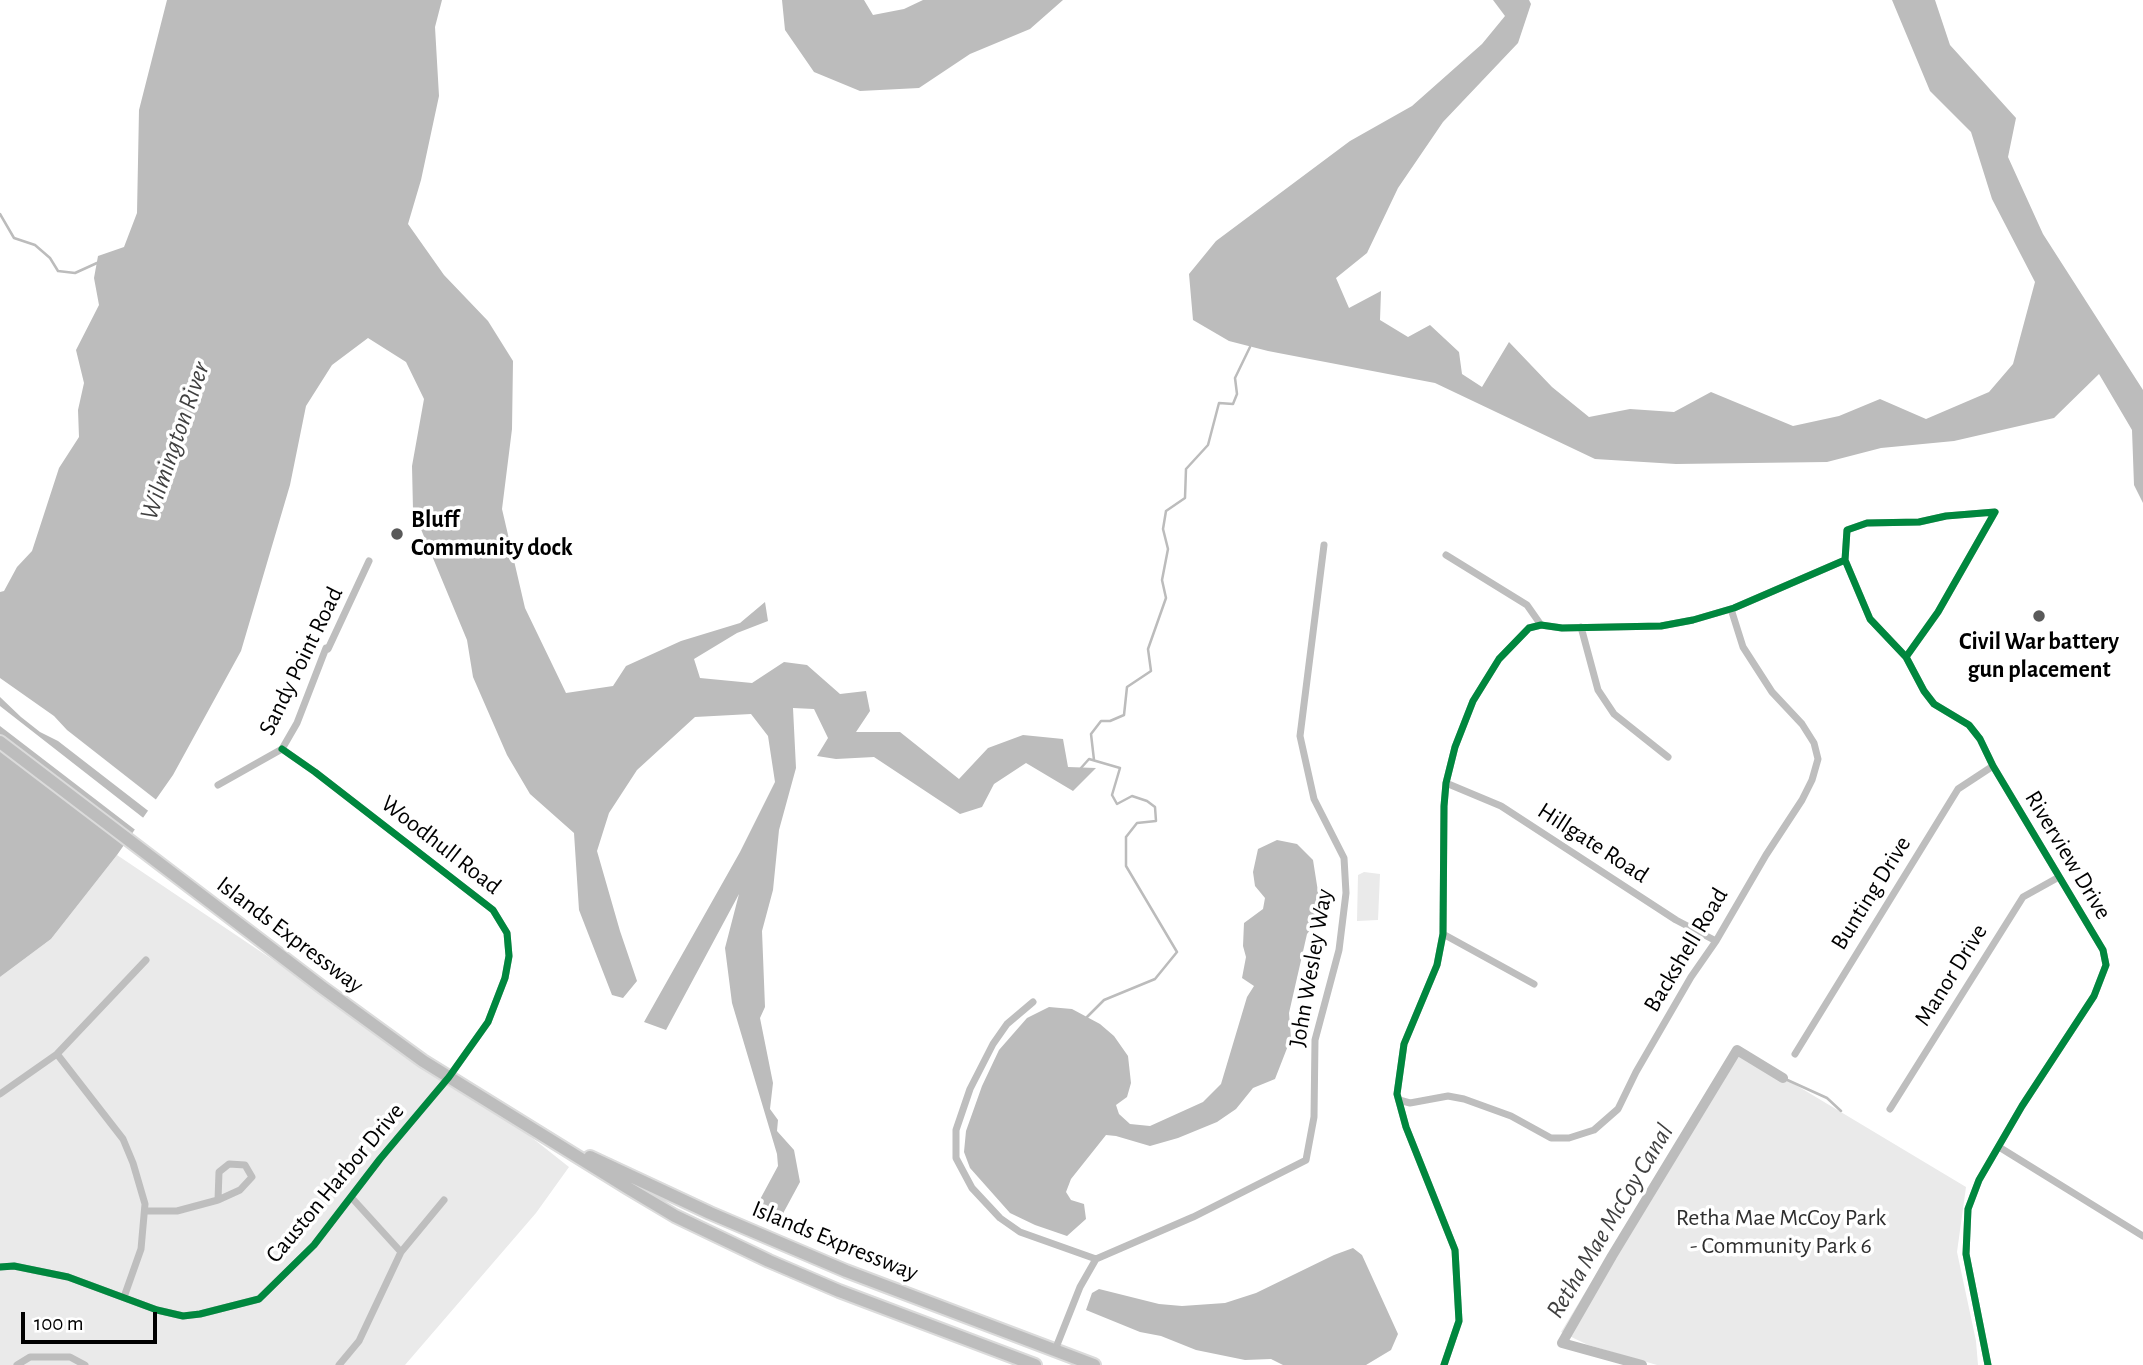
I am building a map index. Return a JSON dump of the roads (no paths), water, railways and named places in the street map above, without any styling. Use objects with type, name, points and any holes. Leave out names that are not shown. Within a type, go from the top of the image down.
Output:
[{"type":"main road","name":"Islands Expressway","points":[[0,742],[323,988],[449,1077],[675,1216],[726,1242],[839,1291],[1035,1365]]},
{"type":"main road","name":"Islands Expressway","points":[[564,1147],[604,1162],[700,1208],[846,1271],[1094,1365]]},
{"type":"street","points":[[1444,1365],[1459,1321],[1455,1250],[1406,1127],[1398,1094],[1399,1072],[1404,1044],[1434,974],[1443,934],[1446,783],[1455,747],[1473,701],[1485,680],[1511,646],[1529,628],[1541,625],[1562,628],[1661,626],[1731,609],[1845,560],[1847,530],[1867,523],[1919,522],[1946,516],[1995,512],[1938,612],[1906,657]]},
{"type":"street","name":"John Wesley Way","points":[[1096,1259],[1193,1217],[1306,1160],[1314,1117],[1315,1040],[1339,950],[1346,893],[1344,858],[1309,786],[1300,736],[1324,545]]},
{"type":"street","points":[[1446,555],[1527,605],[1541,625]]},
{"type":"street","name":"Riverview Drive","points":[[1845,560],[1870,619],[1906,657],[1929,698],[1934,704],[1969,725],[1980,739],[1993,766],[2104,950],[2106,965],[2094,996],[2022,1106],[1979,1180],[1968,1209],[1966,1254],[1988,1365]]},
{"type":"street","name":"Sandy Point Road","points":[[218,785],[282,750],[297,723],[326,648],[328,649],[369,561]]},
{"type":"street","name":"Backshell Road","points":[[1399,1100],[1410,1103],[1447,1096],[1464,1099],[1511,1116],[1551,1138],[1569,1138],[1594,1130],[1618,1109],[1636,1072],[1691,977],[1802,800],[1818,759],[1814,743],[1802,724],[1772,692],[1743,647],[1731,609]]},
{"type":"street","points":[[1581,626],[1598,690],[1614,714],[1668,757]]},
{"type":"street","name":"Woodhull Road","points":[[282,750],[315,772],[493,910],[507,933],[509,956],[495,1006],[479,1035],[449,1077]]},
{"type":"street","name":"Bunting Drive","points":[[1795,1054],[1958,789],[1993,766]]},
{"type":"street","name":"Hillgate Road","points":[[1446,783],[1501,806],[1682,923],[1716,940]]},
{"type":"street","name":"Manor Drive","points":[[1890,1109],[2024,897],[2059,877]]},
{"type":"street","points":[[1443,934],[1534,984]]},
{"type":"street","points":[[0,1094],[57,1054],[146,960]]},
{"type":"street","points":[[1033,1002],[1007,1024],[993,1044],[970,1089],[956,1130],[956,1157],[972,1188],[1000,1218],[1020,1232],[1096,1259],[1080,1287],[1055,1350]]},
{"type":"street","points":[[57,1054],[123,1139],[133,1163],[146,1211],[141,1248],[124,1297]]},
{"type":"street","name":"Causton Harbor Drive","points":[[0,1267],[14,1266],[68,1277],[157,1310],[183,1315],[200,1314],[259,1299],[314,1245],[449,1077]]},
{"type":"street","points":[[1999,1147],[2143,1236]]},
{"type":"street","points":[[146,1211],[177,1211],[218,1200],[240,1190],[252,1177],[245,1165],[229,1164],[219,1172],[218,1200]]},
{"type":"street","points":[[351,1197],[401,1252]]},
{"type":"street","points":[[339,1365],[359,1341],[401,1252],[444,1200]]},
{"type":"street","points":[[17,1365],[30,1357],[70,1357],[85,1365]]},
{"type":"water","name":"Wilmington River","points":[[167,0],[442,0],[435,27],[439,96],[421,180],[408,224],[444,275],[488,321],[513,361],[512,429],[502,509],[525,608],[566,693],[613,686],[626,666],[681,641],[740,623],[765,602],[768,621],[737,633],[694,659],[700,678],[752,683],[784,662],[807,665],[840,694],[866,691],[870,711],[856,732],[900,732],[959,779],[988,748],[1023,735],[1063,739],[1068,767],[1096,768],[1073,791],[1026,763],[994,784],[982,807],[960,814],[874,757],[836,759],[817,756],[828,738],[814,709],[793,708],[796,768],[779,830],[773,890],[762,931],[765,1007],[760,1018],[773,1083],[770,1109],[778,1120],[777,1131],[794,1150],[800,1182],[780,1219],[766,1218],[757,1205],[778,1166],[777,1154],[732,1003],[725,948],[739,894],[666,1030],[644,1022],[740,852],[775,782],[768,736],[751,714],[695,717],[637,770],[609,813],[597,851],[637,981],[623,998],[612,995],[579,910],[574,833],[530,794],[507,755],[473,677],[467,640],[413,510],[412,466],[424,399],[406,362],[368,338],[332,365],[306,406],[290,485],[241,651],[173,775],[117,855],[51,939],[0,977],[0,592],[4,591],[17,567],[32,551],[59,468],[79,437],[78,410],[84,383],[76,350],[99,305],[94,278],[98,256],[124,247],[137,213],[139,110]]},
{"type":"water","points":[[782,0],[864,0],[873,15],[904,9],[923,0],[1063,0],[1030,29],[970,54],[919,88],[860,91],[814,72],[785,30]]},
{"type":"water","points":[[1493,0],[1529,0],[1531,4],[1518,43],[1443,122],[1398,188],[1367,253],[1336,278],[1349,308],[1381,291],[1380,320],[1408,337],[1430,325],[1459,352],[1462,374],[1482,387],[1509,342],[1552,387],[1589,417],[1630,409],[1674,412],[1711,392],[1793,426],[1839,416],[1880,399],[1926,419],[1989,392],[2013,364],[2035,282],[1992,199],[1971,132],[1930,91],[1892,0],[1935,0],[1950,45],[2016,118],[2008,157],[2043,234],[2143,390],[2143,503],[2134,485],[2132,430],[2099,374],[2054,418],[1954,441],[1881,448],[1827,462],[1676,464],[1595,459],[1435,383],[1229,341],[1193,320],[1189,274],[1216,241],[1350,141],[1412,106],[1482,44],[1505,16]]},
{"type":"water","points":[[1277,840],[1297,844],[1313,860],[1319,898],[1314,925],[1307,934],[1289,1013],[1291,1038],[1275,1079],[1253,1088],[1236,1109],[1217,1122],[1178,1138],[1150,1146],[1106,1135],[1071,1179],[1066,1192],[1071,1200],[1084,1204],[1086,1219],[1067,1236],[1010,1213],[970,1168],[964,1152],[966,1131],[982,1086],[999,1050],[1027,1018],[1049,1007],[1072,1009],[1100,1024],[1114,1036],[1128,1056],[1131,1083],[1127,1097],[1116,1105],[1119,1114],[1130,1124],[1150,1126],[1203,1102],[1221,1084],[1247,997],[1254,986],[1242,978],[1246,957],[1243,946],[1244,923],[1263,909],[1265,898],[1255,886],[1253,872],[1258,849]]},
{"type":"water","points":[[1353,1248],[1362,1255],[1398,1334],[1391,1350],[1366,1365],[1283,1365],[1271,1359],[1245,1360],[1196,1350],[1161,1336],[1140,1332],[1086,1310],[1092,1293],[1099,1289],[1159,1304],[1182,1306],[1225,1303],[1256,1293]]},
{"type":"waterway","points":[[0,214],[14,238],[35,245],[50,258],[58,271],[75,273],[97,263]]},
{"type":"waterway","points":[[1094,760],[1091,734],[1101,721],[1110,721],[1124,715],[1127,687],[1151,671],[1148,649],[1166,598],[1162,580],[1168,549],[1163,529],[1166,511],[1185,498],[1186,469],[1208,445],[1219,403],[1233,404],[1237,394],[1235,378],[1250,347]]},
{"type":"waterway","points":[[1081,768],[1089,759],[1120,768],[1112,795],[1117,804],[1132,796],[1155,807],[1156,821],[1137,823],[1126,837],[1126,866],[1177,952],[1155,979],[1104,1000],[1087,1017]]},
{"type":"waterway","name":"Retha Mae McCoy Canal","points":[[1642,1365],[1562,1343],[1737,1050],[1783,1078]]},
{"type":"waterway","points":[[1783,1078],[1827,1098],[1841,1111]]},
{"type":"place","name":"Bluff Community dock","points":[[397,534]]},
{"type":"place","name":"Civil War battery gun placement","points":[[2039,616]]},
{"type":"park label","name":"Retha Mae McCoy Park - Community Park 6","points":[[1781,1232]]}]
